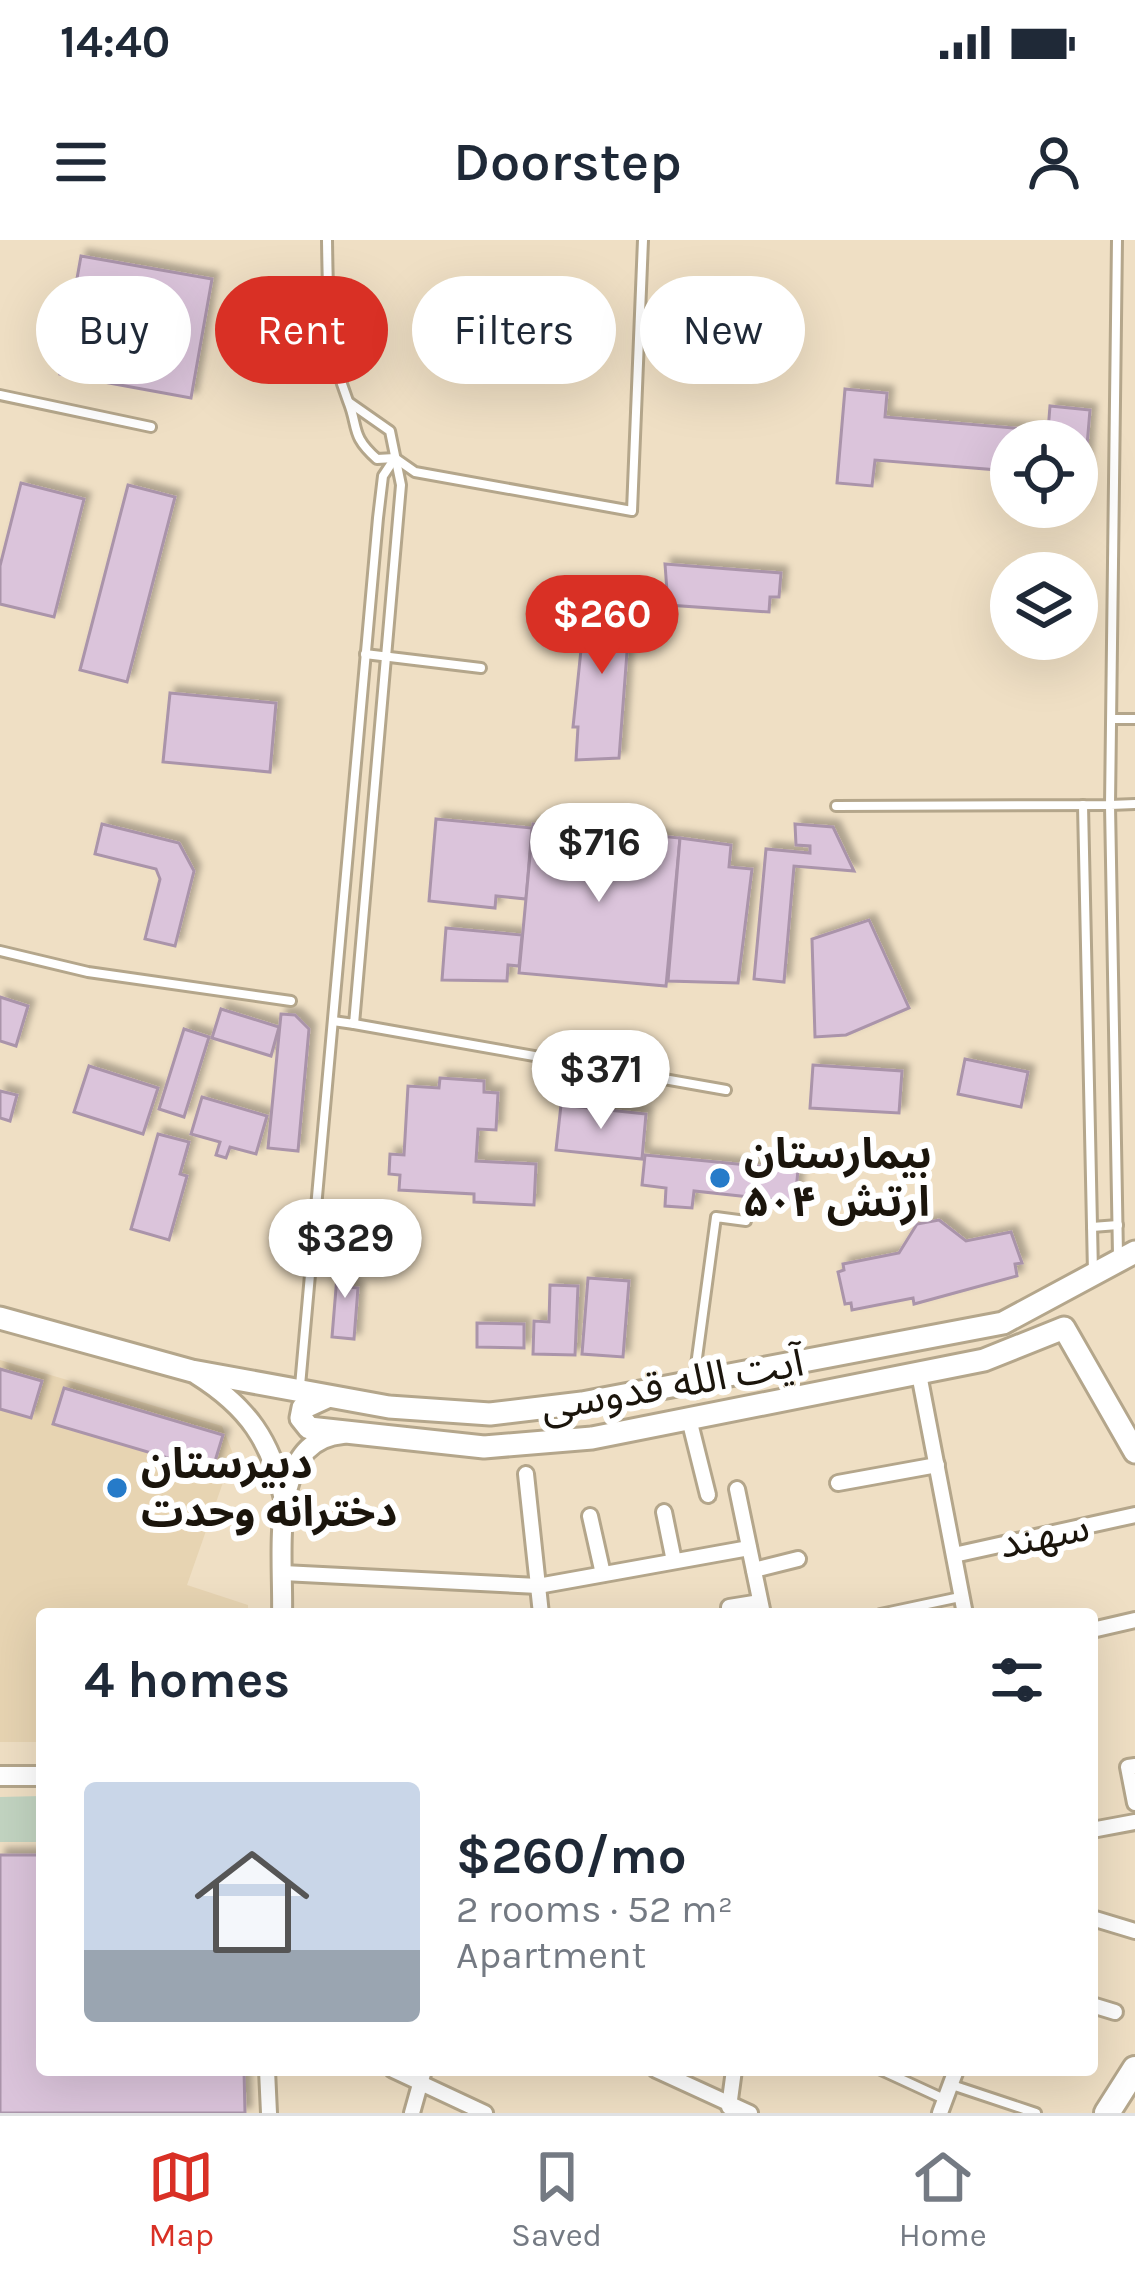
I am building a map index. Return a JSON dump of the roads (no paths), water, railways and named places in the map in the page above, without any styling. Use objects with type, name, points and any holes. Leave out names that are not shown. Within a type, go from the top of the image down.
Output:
[{"type":"highway","points":[[1107,2113],[1135,2069]]},
{"type":"main road","name":"آیت الله قدوسی","points":[[0,1318],[192,1371],[299,1392],[440,1413],[490,1414],[694,1382],[1003,1323],[1127,1257]]},
{"type":"main road","points":[[327,1397],[303,1408],[304,1423],[442,1444],[523,1446],[919,1374],[1022,1349],[1064,1328],[1135,1452]]},
{"type":"main road","name":"آیت الله قدوسی","points":[[192,1371],[236,1401],[261,1432],[285,1504]]},
{"type":"main road","points":[[282,1608],[285,1504],[301,1454],[324,1437],[352,1433]]},
{"type":"main road","points":[[0,1776],[36,1776]]},
{"type":"street","points":[[919,1374],[964,1608]]},
{"type":"street","points":[[689,1419],[707,1495]]},
{"type":"street","points":[[838,1483],[937,1465]]},
{"type":"street","points":[[526,1474],[540,1608]]},
{"type":"street","points":[[729,1607],[762,1608],[736,1489]]},
{"type":"street","points":[[664,1512],[674,1562]]},
{"type":"street","name":"سهند","points":[[954,1555],[1135,1515]]},
{"type":"street","points":[[590,1516],[603,1574]]},
{"type":"street","points":[[284,1573],[538,1586],[749,1548]]},
{"type":"street","points":[[754,1570],[798,1559]]},
{"type":"street","points":[[1098,1629],[1135,1620]]},
{"type":"street","points":[[1135,1766],[1128,1767],[1135,1803]]},
{"type":"street","points":[[1098,1829],[1135,1822]]},
{"type":"street","points":[[1098,1920],[1135,1931]]},
{"type":"street","points":[[1098,2007],[1115,2012]]},
{"type":"street","points":[[268,2076],[268,2113]]},
{"type":"street","points":[[412,2113],[422,2076],[485,2113]]},
{"type":"street","points":[[667,2076],[728,2108],[750,2113]]},
{"type":"street","points":[[728,2108],[733,2076]]},
{"type":"lane","points":[[327,240],[328,333],[340,387],[350,404],[389,430],[401,485],[354,1024]]},
{"type":"lane","points":[[350,404],[352,429],[377,459],[395,458],[415,472],[632,511],[643,240]]},
{"type":"lane","points":[[1117,240],[1110,806],[1118,1226],[1127,1257]]},
{"type":"lane","points":[[0,395],[151,428]]},
{"type":"lane","points":[[299,1392],[383,476],[395,458]]},
{"type":"lane","points":[[365,654],[481,668]]},
{"type":"lane","points":[[1112,719],[1135,719]]},
{"type":"lane","points":[[836,806],[1135,804]]},
{"type":"lane","points":[[1083,806],[1093,1276]]},
{"type":"lane","points":[[0,951],[88,972],[291,1001]]},
{"type":"lane","points":[[333,1021],[725,1090]]},
{"type":"lane","points":[[694,1382],[716,1217],[746,1221]]},
{"type":"lane","points":[[1092,1227],[1118,1226]]},
{"type":"lane","points":[[907,1608],[962,1596]]},
{"type":"lane","points":[[899,2076],[1036,2113]]},
{"type":"place","name":"بیمارستان ۵۰۴ ارتش","points":[[720,1178]]},
{"type":"place","name":"دبیرستان دخترانه وحدت","points":[[117,1488]]}]
